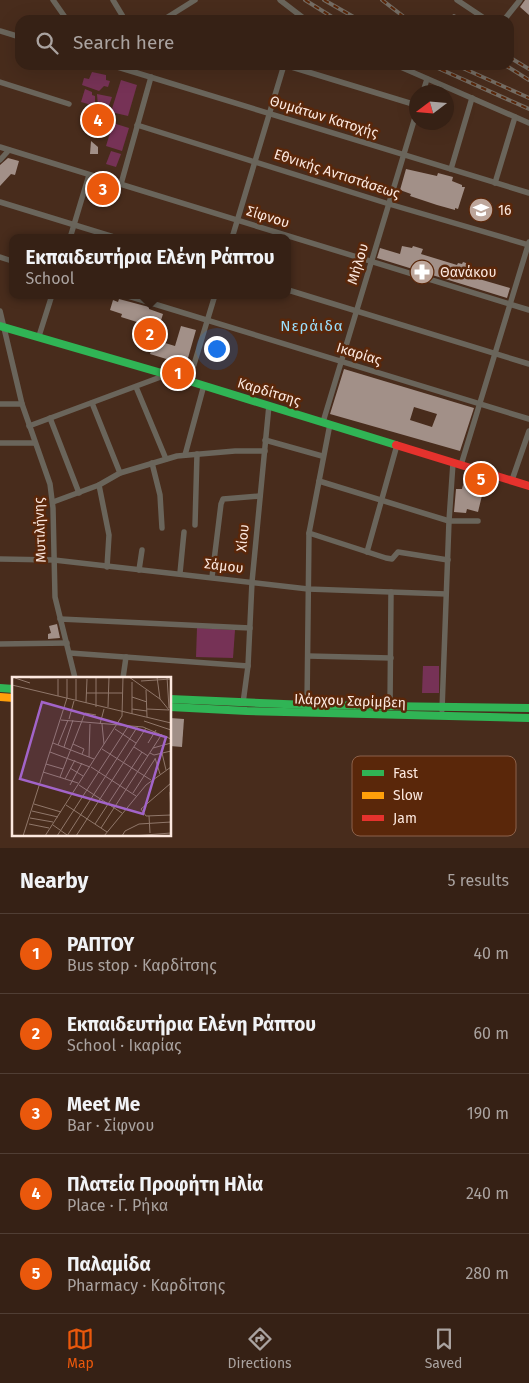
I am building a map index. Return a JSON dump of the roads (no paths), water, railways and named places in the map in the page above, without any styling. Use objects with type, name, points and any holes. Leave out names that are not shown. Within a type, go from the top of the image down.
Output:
[{"type":"main road","name":"Καρδίτσης","points":[[1,326],[269,405],[529,486]]},
{"type":"main road","name":"Ιλάρχου Σαρίμβεη","points":[[171,699],[307,705],[529,708]]},
{"type":"main road","name":"Ιλάρχου Σαρίμβεη","points":[[171,707],[247,711],[529,718]]},
{"type":"street","points":[[54,0],[63,15]]},
{"type":"street","points":[[113,0],[122,15]]},
{"type":"street","points":[[171,15],[195,0]]},
{"type":"street","points":[[280,0],[296,15]]},
{"type":"street","points":[[456,0],[479,15]]},
{"type":"street","points":[[508,15],[520,0]]},
{"type":"street","points":[[0,31],[15,36]]},
{"type":"street","name":"Θυμάτων Κατοχής","points":[[134,70],[151,77],[529,194]]},
{"type":"street","points":[[233,234],[283,70]]},
{"type":"street","points":[[301,70],[409,103]]},
{"type":"street","points":[[407,70],[529,123]]},
{"type":"street","points":[[120,184],[151,77]]},
{"type":"street","points":[[425,85],[427,79]]},
{"type":"street","points":[[0,82],[69,104]]},
{"type":"street","points":[[450,169],[472,98]]},
{"type":"street","points":[[495,183],[515,117]]},
{"type":"street","name":"Εθνικής Αντιστάσεως","points":[[138,125],[389,204],[529,244]]},
{"type":"street","name":"Μήλου","points":[[307,705],[309,533],[319,481],[326,423],[342,361],[411,130]]},
{"type":"street","name":"Σίφνου","points":[[0,147],[283,234]]},
{"type":"street","points":[[0,160],[8,150]]},
{"type":"street","points":[[71,234],[89,174]]},
{"type":"street","points":[[0,202],[104,234]]},
{"type":"street","name":"Σίφνου","points":[[291,237],[529,310]]},
{"type":"street","points":[[442,716],[449,521],[457,464],[480,404],[529,244]]},
{"type":"street","points":[[291,291],[529,364]]},
{"type":"street","points":[[39,336],[51,299]]},
{"type":"street","name":"Ικαρίας","points":[[138,299],[529,418]]},
{"type":"street","points":[[189,381],[214,299]]},
{"type":"street","name":"Μυτιλήνης","points":[[0,311],[1,326],[22,404],[47,472],[53,502],[55,597],[75,677]]},
{"type":"street","points":[[29,426],[166,375]]},
{"type":"street","points":[[185,455],[204,386]]},
{"type":"street","points":[[136,387],[166,459]]},
{"type":"street","points":[[92,403],[120,473]]},
{"type":"street","points":[[0,404],[22,404]]},
{"type":"street","name":"Χίου","points":[[243,703],[248,666],[252,582],[269,405]]},
{"type":"street","points":[[50,418],[78,493]]},
{"type":"street","points":[[512,480],[529,431]]},
{"type":"street","points":[[265,440],[322,456]]},
{"type":"street","points":[[0,443],[35,443]]},
{"type":"street","points":[[368,552],[397,444]]},
{"type":"street","points":[[53,502],[99,485],[120,473],[166,459],[197,454],[264,451]]},
{"type":"street","points":[[194,526],[197,454]]},
{"type":"street","points":[[152,463],[160,495],[162,528]]},
{"type":"street","points":[[319,481],[449,521],[478,522]]},
{"type":"street","points":[[99,485],[109,535],[107,567]]},
{"type":"street","points":[[212,577],[223,499],[260,496]]},
{"type":"street","points":[[180,574],[184,532]]},
{"type":"street","points":[[309,533],[392,559],[398,552],[448,560]]},
{"type":"street","points":[[140,570],[142,550]]},
{"type":"street","name":"Σάμου","points":[[0,559],[54,560],[308,589],[446,594]]},
{"type":"street","points":[[390,707],[391,592]]},
{"type":"street","points":[[60,619],[250,628]]},
{"type":"street","points":[[0,644],[67,643]]},
{"type":"street","points":[[70,653],[248,666]]},
{"type":"street","points":[[308,656],[391,658]]},
{"type":"street","points":[[123,677],[126,657]]},
{"type":"railway","points":[[305,0],[329,15]]},
{"type":"railway","points":[[324,0],[350,15]]},
{"type":"railway","points":[[382,0],[402,15]]},
{"type":"railway","points":[[514,60],[529,69]]},
{"type":"railway","points":[[442,70],[529,109]]},
{"type":"railway","points":[[467,70],[529,98]]},
{"type":"railway","points":[[513,70],[529,80]]},
{"type":"place","name":"Πλατεία Προφήτη Ηλία","points":[[98,120]]},
{"type":"place","name":"Meet Me","points":[[103,189]]},
{"type":"place","name":"16","points":[[481,210]]},
{"type":"place","name":"Θανάκου","points":[[422,272]]},
{"type":"place","name":"Εκπαιδευτήρια Ελένη Ράπτου","points":[[150,334]]},
{"type":"place","name":"ΡΑΠΤΟΥ","points":[[178,373]]},
{"type":"place","name":"Παλαμίδα","points":[[481,479]]},
{"type":"district","name":"Νεράιδα","points":[[312,326]]}]
